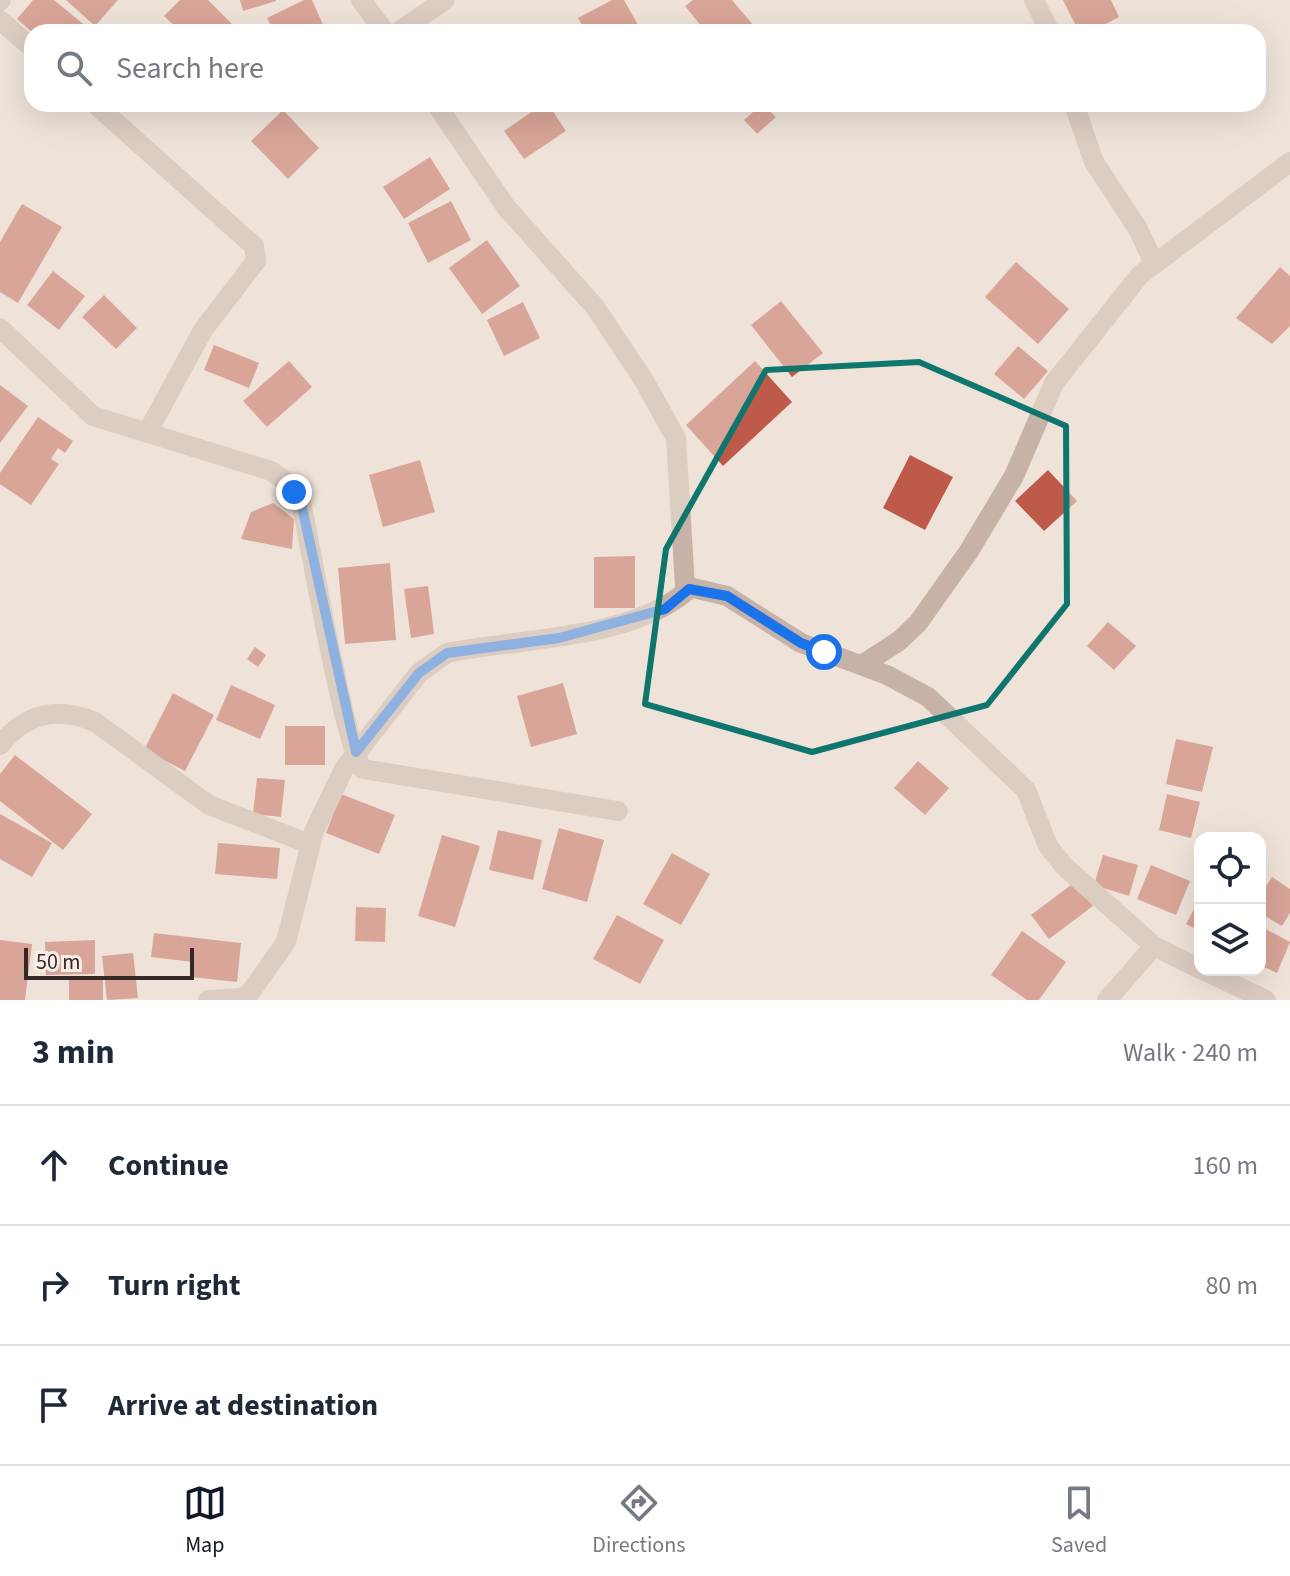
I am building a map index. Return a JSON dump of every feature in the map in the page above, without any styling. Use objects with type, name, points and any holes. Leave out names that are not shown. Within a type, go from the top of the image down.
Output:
[{"type":"street","points":[[361,0],[379,24]]},
{"type":"street","points":[[410,24],[445,0]]},
{"type":"street","points":[[1034,0],[1046,24]]},
{"type":"street","points":[[0,20],[24,41]]},
{"type":"street","points":[[104,112],[254,246],[257,253],[256,261],[203,330],[147,433]]},
{"type":"street","points":[[441,112],[506,207],[595,307],[643,379],[676,438],[682,582],[689,589],[727,596],[801,643],[862,665],[918,691],[953,718],[1026,790],[1048,846],[1064,866],[1154,946],[1194,965]]},
{"type":"street","points":[[1077,112],[1094,162],[1138,229],[1153,261]]},
{"type":"street","points":[[862,665],[899,641],[918,623],[969,551],[1014,476],[1054,383],[1153,261],[1289,166]]},
{"type":"street","points":[[0,328],[93,416],[271,471],[294,492],[302,507],[357,762],[369,773],[618,811]]},
{"type":"street","points":[[208,1000],[241,998],[249,994],[286,942],[310,844],[356,752],[419,673],[447,653],[559,638],[665,609],[689,589]]},
{"type":"street","points":[[0,745],[30,718],[73,713],[95,722],[209,805],[310,844]]},
{"type":"street","points":[[1107,1000],[1154,946]]},
{"type":"street","points":[[1216,976],[1266,1000]]},
{"type":"highlighted area","points":[[919,362],[1066,426],[1067,604],[987,705],[812,752],[645,704],[666,549],[766,370]]},
{"type":"building","points":[[33,0],[54,0],[83,24],[24,25],[17,19]]},
{"type":"building","points":[[66,0],[118,0],[97,24],[93,24]]},
{"type":"building","points":[[180,0],[208,0],[232,24],[172,24],[164,16]]},
{"type":"building","points":[[240,0],[276,0],[276,1],[243,11]]},
{"type":"building","points":[[304,0],[312,0],[323,24],[270,24],[267,18]]},
{"type":"building","points":[[612,0],[624,0],[638,24],[581,24],[578,18]]},
{"type":"building","points":[[693,0],[732,0],[752,24],[700,24],[685,6]]},
{"type":"building","points":[[1063,0],[1111,0],[1119,17],[1105,24],[1075,24]]},
{"type":"building","points":[[281,112],[285,112],[319,148],[288,179],[251,141]]},
{"type":"building","points":[[531,112],[553,112],[566,131],[524,159],[504,131]]},
{"type":"building","points":[[753,112],[771,112],[776,117],[757,134],[744,120]]},
{"type":"building","points":[[430,157],[450,189],[404,219],[383,187]]},
{"type":"building","points":[[451,201],[471,240],[428,263],[408,223]]},
{"type":"building","points":[[22,204],[62,227],[18,303],[0,292],[0,242]]},
{"type":"building","points":[[487,240],[520,286],[482,314],[449,268]]},
{"type":"building","points":[[1016,262],[1069,309],[1038,344],[985,297]]},
{"type":"building","points":[[1280,267],[1290,276],[1290,326],[1272,344],[1236,318]]},
{"type":"building","points":[[53,271],[85,296],[59,330],[27,305]]},
{"type":"building","points":[[104,295],[137,328],[116,349],[82,317]]},
{"type":"building","points":[[781,301],[823,353],[792,377],[751,325]]},
{"type":"building","points":[[523,302],[540,338],[504,356],[487,320]]},
{"type":"building","points":[[214,345],[259,363],[249,388],[204,370]]},
{"type":"building","points":[[1018,346],[1048,371],[1024,399],[994,374]]},
{"type":"building","points":[[289,361],[312,387],[267,427],[243,401]]},
{"type":"building","points":[[755,361],[792,402],[723,466],[686,425]]},
{"type":"building","points":[[0,385],[28,406],[0,443]]},
{"type":"building","points":[[38,417],[73,441],[65,453],[58,448],[51,459],[59,464],[31,505],[0,484],[0,473]]},
{"type":"building","points":[[910,455],[953,477],[925,530],[883,508]]},
{"type":"building","points":[[420,460],[435,512],[383,527],[369,475]]},
{"type":"building","points":[[1048,470],[1077,501],[1044,531],[1015,501]]},
{"type":"building","points":[[273,503],[294,519],[292,549],[241,539],[251,512]]},
{"type":"building","points":[[635,556],[635,608],[594,608],[594,557]]},
{"type":"building","points":[[390,563],[396,640],[345,644],[338,568]]},
{"type":"building","points":[[428,586],[434,634],[411,638],[404,589]]},
{"type":"building","points":[[1108,622],[1136,646],[1114,670],[1087,646]]},
{"type":"building","points":[[255,647],[266,655],[258,667],[247,659]]},
{"type":"building","points":[[563,683],[577,734],[531,747],[517,696]]},
{"type":"building","points":[[231,685],[275,705],[260,739],[216,720]]},
{"type":"building","points":[[173,693],[214,715],[185,771],[144,750]]},
{"type":"building","points":[[285,726],[325,726],[325,765],[285,765]]},
{"type":"building","points":[[1176,739],[1213,747],[1202,792],[1166,784]]},
{"type":"building","points":[[15,755],[92,814],[63,850],[0,801],[0,774]]},
{"type":"building","points":[[918,761],[949,788],[925,815],[894,788]]},
{"type":"building","points":[[257,778],[285,780],[281,817],[253,814]]},
{"type":"building","points":[[341,794],[395,815],[379,854],[326,833]]},
{"type":"building","points":[[1167,794],[1200,802],[1191,838],[1159,830]]},
{"type":"building","points":[[0,814],[52,843],[32,877],[0,859]]},
{"type":"building","points":[[559,828],[604,840],[587,902],[542,889]]},
{"type":"building","points":[[498,830],[542,840],[533,880],[489,870]]},
{"type":"building","points":[[442,835],[480,846],[455,927],[418,916]]},
{"type":"building","points":[[218,843],[280,848],[277,879],[215,874]]},
{"type":"building","points":[[672,853],[710,874],[681,925],[643,904]]},
{"type":"building","points":[[1103,855],[1138,865],[1129,896],[1094,885]]},
{"type":"building","points":[[1151,865],[1190,881],[1176,915],[1137,899]]},
{"type":"building","points":[[1272,877],[1290,889],[1290,913],[1282,926],[1266,917],[1266,886]]},
{"type":"building","points":[[1075,882],[1093,906],[1049,939],[1031,915]]},
{"type":"building","points":[[356,907],[386,908],[385,942],[355,941]]},
{"type":"building","points":[[1194,909],[1194,928],[1186,924]]},
{"type":"building","points":[[617,915],[664,940],[640,984],[593,959]]},
{"type":"building","points":[[1266,929],[1290,942],[1277,973],[1266,968]]},
{"type":"building","points":[[1022,931],[1066,962],[1039,1000],[1027,1000],[991,975]]},
{"type":"building","points":[[154,933],[241,943],[237,982],[191,977],[193,962],[151,957]]},
{"type":"building","points":[[0,940],[32,944],[25,1000],[0,1000]]},
{"type":"building","points":[[95,940],[95,974],[46,975],[45,942]]},
{"type":"building","points":[[133,953],[138,998],[107,1000],[102,956]]},
{"type":"building","points":[[69,978],[103,978],[103,1000],[69,1000]]},
{"type":"route","points":[[294,492],[302,507],[356,752],[419,673],[447,653],[559,638],[665,609],[689,589],[727,596],[775,628],[824,652]]}]
